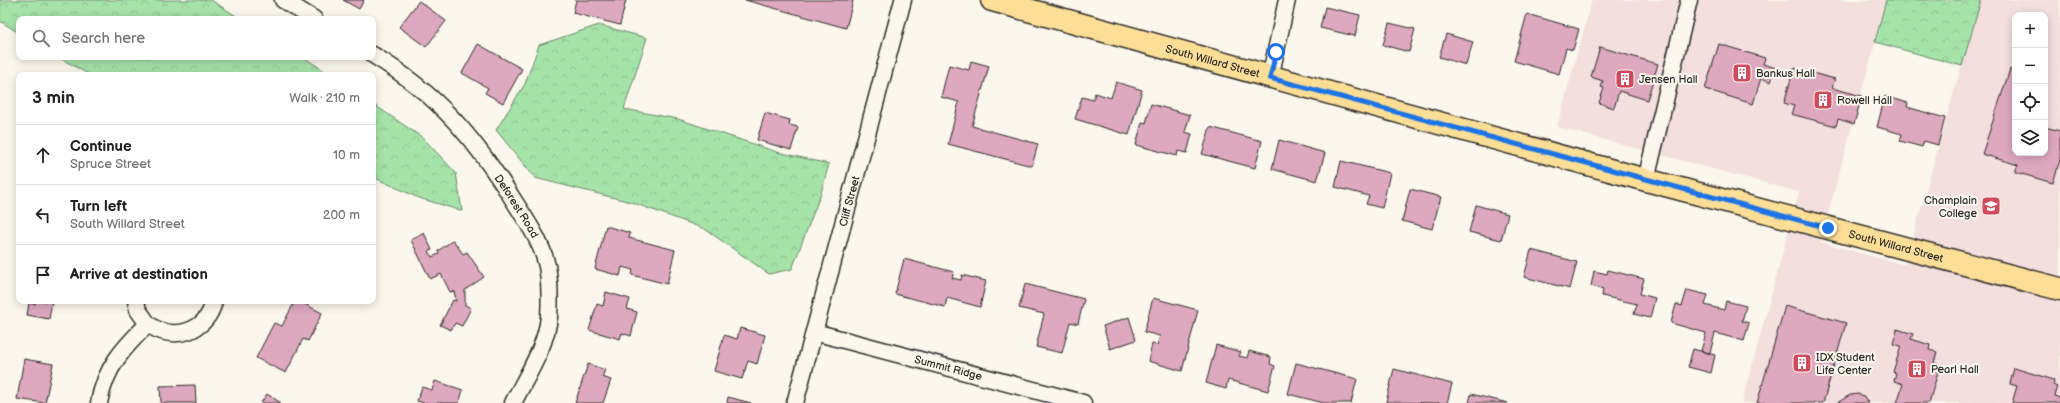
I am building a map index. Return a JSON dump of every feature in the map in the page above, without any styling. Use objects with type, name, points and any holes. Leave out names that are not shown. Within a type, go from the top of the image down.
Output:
[{"type":"main road","name":"South Willard Street","points":[[992,0],[1270,78],[1646,180],[2060,289]]},
{"type":"street","points":[[283,0],[309,16]]},
{"type":"street","name":"Cliff Street","points":[[795,403],[903,0]]},
{"type":"street","points":[[1270,78],[1287,0]]},
{"type":"street","points":[[1646,180],[1688,0]]},
{"type":"street","name":"Deforest Road","points":[[376,57],[413,81],[446,110],[474,142],[502,183],[540,246],[550,283],[548,318],[538,352],[513,403]]},
{"type":"street","points":[[137,304],[138,310],[148,324],[155,329],[171,334],[189,332],[203,322],[213,304]]},
{"type":"street","points":[[99,403],[109,368],[128,344],[148,324]]},
{"type":"street","name":"Summit Ridge","points":[[814,332],[1083,403]]},
{"type":"shaded area","name":"Champlain College","points":[[1592,0],[1887,0],[1820,242],[1905,265],[1980,0],[2060,0],[2060,403],[1742,403],[1799,192],[1557,127]]},
{"type":"green space","points":[[0,0],[211,0],[236,16],[16,16],[16,31],[0,21]]},
{"type":"green space","points":[[1886,0],[1981,0],[1962,66],[1875,42]]},
{"type":"green space","points":[[599,25],[647,38],[624,109],[678,119],[777,152],[829,164],[821,193],[792,269],[769,274],[705,229],[631,202],[535,178],[496,130],[525,84],[539,45]]},
{"type":"green space","points":[[63,60],[308,60],[326,72],[85,72]]},
{"type":"green space","points":[[376,106],[423,138],[456,173],[462,211],[419,198],[376,178]]},
{"type":"building","points":[[343,0],[364,0],[359,9]]},
{"type":"building","points":[[576,0],[626,0],[620,25],[573,13]]},
{"type":"building","points":[[745,0],[851,0],[853,1],[846,28]]},
{"type":"building","points":[[419,1],[446,21],[426,47],[399,27]]},
{"type":"building","points":[[1325,7],[1360,15],[1355,36],[1320,28]]},
{"type":"building","points":[[1527,14],[1579,29],[1573,50],[1566,48],[1559,74],[1514,61]]},
{"type":"building","points":[[1389,23],[1415,29],[1409,52],[1383,45]]},
{"type":"building","points":[[1446,34],[1473,42],[1466,65],[1439,57]]},
{"type":"building","points":[[478,44],[522,69],[503,103],[485,93],[488,88],[462,73]]},
{"type":"building","name":"Bankus Hall","points":[[1719,44],[1765,58],[1763,64],[1776,68],[1771,82],[1761,78],[1753,104],[1705,89]]},
{"type":"building","name":"Jensen Hall","points":[[1600,47],[1658,64],[1647,100],[1619,91],[1614,108],[1599,103],[1604,88],[1601,87],[1603,81],[1591,77]]},
{"type":"building","points":[[971,61],[989,66],[972,126],[1038,144],[1032,166],[948,144],[959,102],[941,97],[949,65],[969,70]]},
{"type":"building","name":"Rowell Hall","points":[[1794,68],[1835,79],[1832,88],[1862,96],[1854,124],[1838,119],[1836,126],[1791,114],[1794,106],[1784,103]]},
{"type":"building","points":[[2010,69],[2012,70],[2012,156],[2048,156],[2048,128],[2060,131],[2060,160],[2053,183],[2015,172],[2018,165],[1982,154]]},
{"type":"building","points":[[1116,82],[1142,90],[1129,135],[1075,119],[1082,97],[1093,100],[1095,93],[1111,98]]},
{"type":"building","points":[[1885,96],[1908,103],[1907,107],[1945,118],[1938,145],[1924,141],[1922,147],[1900,141],[1902,134],[1877,127]]},
{"type":"building","points":[[1151,104],[1190,115],[1185,132],[1192,134],[1187,153],[1178,151],[1177,156],[1136,145],[1142,122],[1146,123]]},
{"type":"building","points":[[765,113],[790,120],[789,125],[798,127],[791,150],[757,140]]},
{"type":"building","points":[[1210,127],[1262,141],[1255,168],[1202,154]]},
{"type":"building","points":[[1279,140],[1325,153],[1317,181],[1272,169]]},
{"type":"building","points":[[1341,161],[1390,173],[1382,208],[1366,204],[1369,196],[1335,187]]},
{"type":"building","points":[[1410,189],[1441,197],[1432,229],[1402,221]]},
{"type":"building","points":[[1476,205],[1508,214],[1501,240],[1469,232]]},
{"type":"building","points":[[606,226],[630,233],[629,238],[675,250],[667,284],[632,275],[633,270],[622,267],[620,276],[595,269]]},
{"type":"building","points":[[424,233],[432,250],[429,251],[432,257],[439,254],[438,251],[453,240],[463,254],[467,252],[484,277],[465,290],[465,305],[471,308],[462,326],[455,323],[451,330],[440,325],[453,300],[456,301],[454,291],[450,292],[441,274],[430,279],[411,240]]},
{"type":"building","points":[[1531,250],[1577,262],[1570,289],[1524,277]]},
{"type":"building","points":[[904,259],[954,272],[952,278],[961,280],[962,275],[986,281],[980,307],[947,298],[945,307],[895,294]]},
{"type":"building","points":[[1608,270],[1644,279],[1640,294],[1655,298],[1650,318],[1634,314],[1637,304],[1602,296],[1603,289],[1591,286],[1594,271],[1607,274]]},
{"type":"building","points":[[1025,284],[1084,299],[1078,324],[1070,322],[1062,353],[1036,347],[1044,314],[1019,308]]},
{"type":"building","points":[[1687,290],[1708,295],[1705,305],[1724,310],[1726,301],[1746,306],[1742,321],[1749,323],[1744,341],[1715,333],[1710,353],[1701,351],[1706,333],[1671,323],[1676,304],[1682,306]]},
{"type":"building","points":[[606,292],[630,299],[627,309],[637,312],[631,336],[622,333],[620,339],[589,330],[597,304],[603,306]]},
{"type":"building","points":[[1153,298],[1198,310],[1182,371],[1148,361],[1152,344],[1157,345],[1160,336],[1144,332]]},
{"type":"building","points":[[29,304],[52,304],[49,319],[27,315]]},
{"type":"building","points":[[293,304],[305,304],[322,313],[308,341],[303,339],[286,373],[256,358],[274,323],[282,326]]},
{"type":"building","name":"IDX Student Life Center","points":[[1785,306],[1846,323],[1823,403],[1757,403]]},
{"type":"building","points":[[1129,317],[1136,340],[1110,349],[1103,326]]},
{"type":"building","points":[[740,328],[765,335],[757,364],[748,361],[742,379],[714,371],[724,335],[737,339]]},
{"type":"building","name":"Pearl Hall","points":[[1897,329],[1913,334],[1911,339],[1930,345],[1929,350],[1937,352],[1934,363],[1940,365],[1929,403],[1897,403],[1903,384],[1894,381],[1896,373],[1893,372],[1901,346],[1893,344]]},
{"type":"building","points":[[1216,345],[1241,352],[1239,356],[1247,358],[1249,351],[1271,357],[1270,364],[1275,366],[1268,391],[1228,380],[1226,389],[1206,383]]},
{"type":"building","points":[[1693,349],[1715,355],[1711,373],[1688,367]]},
{"type":"building","points":[[24,359],[53,364],[45,403],[17,399]]},
{"type":"building","points":[[1296,363],[1357,379],[1351,403],[1324,403],[1288,394]]},
{"type":"building","points":[[588,364],[605,370],[602,377],[611,380],[603,403],[575,403]]},
{"type":"building","points":[[2014,368],[2054,380],[2053,385],[2057,387],[2054,396],[2060,398],[2060,403],[2012,403],[2017,386],[2010,384]]},
{"type":"building","points":[[1394,369],[1452,384],[1447,403],[1386,402]]},
{"type":"building","points":[[435,381],[463,390],[459,403],[424,403],[417,401],[422,387],[432,390]]},
{"type":"building","points":[[195,385],[196,403],[161,403],[160,386]]},
{"type":"building","points":[[267,394],[281,403],[261,403]]},
{"type":"building","points":[[1471,394],[1508,403],[1469,403]]},
{"type":"building","name":"IDX Student Life Center","points":[[1858,394],[1865,398],[1868,403],[1837,403],[1850,395]]},
{"type":"building","points":[[728,397],[751,403],[727,403]]},
{"type":"place","name":"Bankus Hall","points":[[1742,73]]},
{"type":"place","name":"Jensen Hall","points":[[1625,79]]},
{"type":"place","name":"Rowell Hall","points":[[1823,100]]},
{"type":"place","name":"Champlain College","points":[[1991,206]]},
{"type":"place","name":"IDX Student Life Center","points":[[1802,363]]},
{"type":"place","name":"Pearl Hall","points":[[1917,369]]},
{"type":"route","points":[[1276,52],[1270,78],[1828,228]]}]
